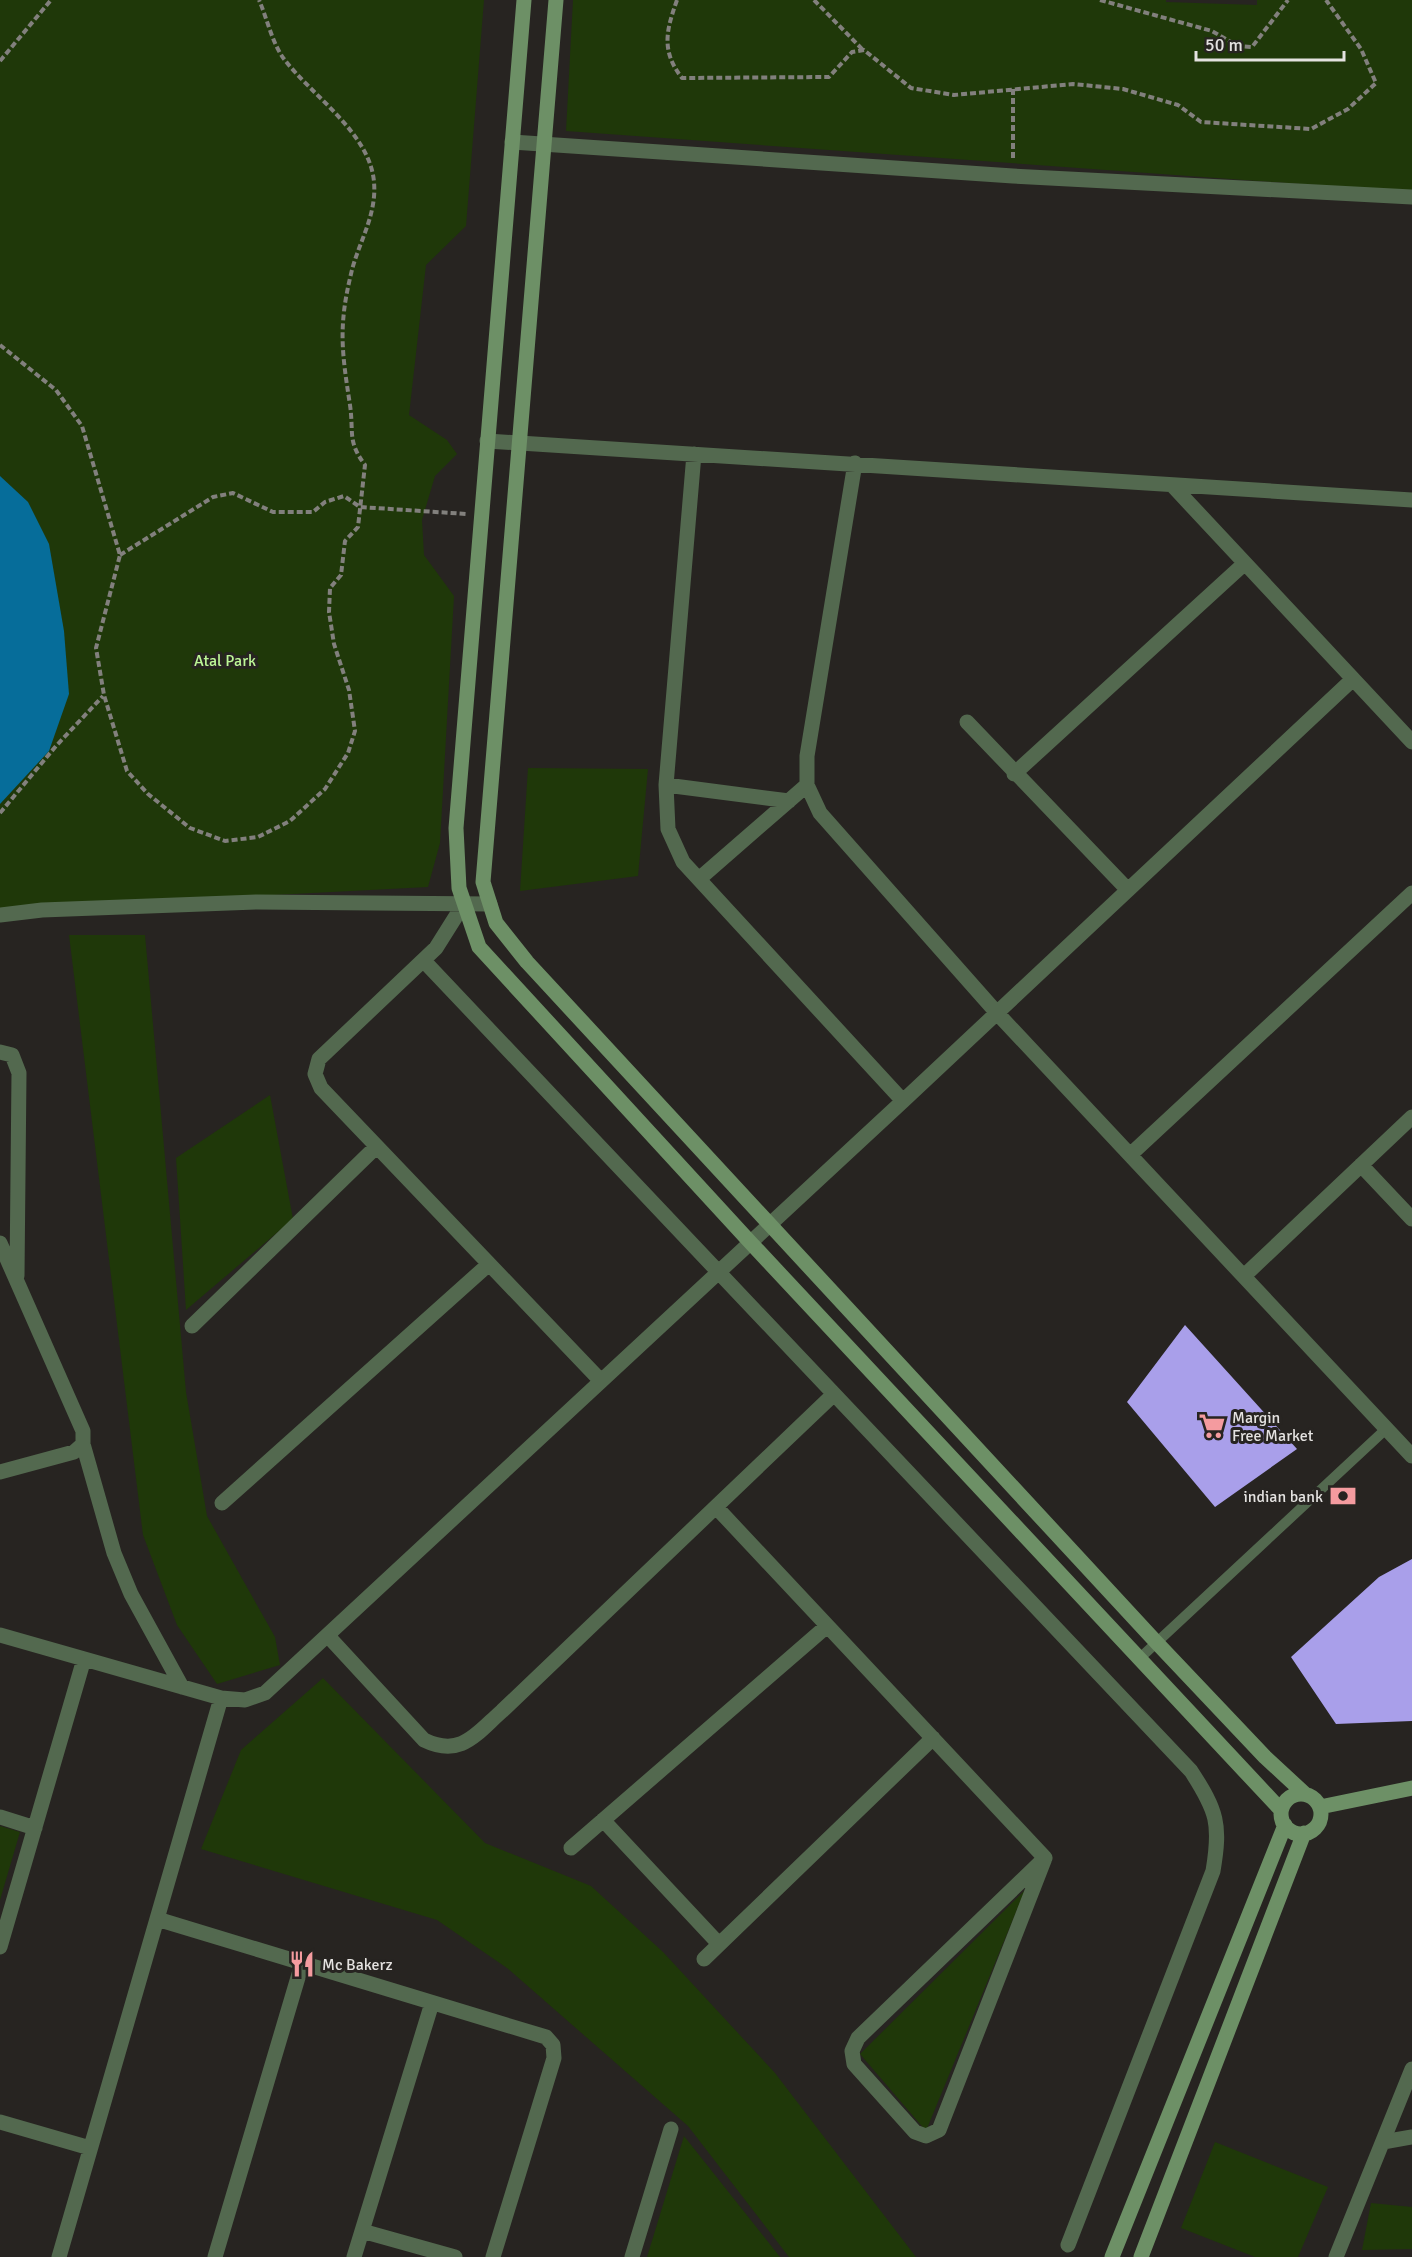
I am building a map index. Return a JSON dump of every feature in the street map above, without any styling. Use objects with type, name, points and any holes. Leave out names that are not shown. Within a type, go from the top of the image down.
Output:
[{"type":"street","points":[[524,0],[456,828],[459,888],[479,947],[750,1242],[1140,1658],[1283,1817],[1290,1830],[1304,1833],[1317,1826],[1321,1818],[1320,1808],[1311,1796],[1305,1794],[1265,1757],[1157,1643],[527,962],[496,923],[483,882],[556,0]]},
{"type":"street","points":[[512,142],[1013,176],[1412,197]]},
{"type":"street","points":[[487,441],[1412,500]]},
{"type":"street","points":[[694,454],[666,785],[668,829],[683,862],[903,1101]]},
{"type":"street","points":[[855,463],[807,756],[807,785],[820,813],[997,1013],[1412,1456]]},
{"type":"street","points":[[1172,485],[1412,742]]},
{"type":"street","points":[[1014,774],[1245,563]]},
{"type":"street","points":[[0,1635],[222,1698],[245,1700],[265,1693],[903,1101],[1353,678]]},
{"type":"street","points":[[967,722],[1014,774],[1128,890]]},
{"type":"street","points":[[666,785],[789,801]]},
{"type":"street","points":[[699,879],[807,785]]},
{"type":"street","points":[[1130,1155],[1412,893]]},
{"type":"street","points":[[0,915],[42,910],[257,902],[490,904]]},
{"type":"street","points":[[463,905],[436,948],[319,1059],[315,1074],[321,1088],[601,1381]]},
{"type":"street","points":[[424,961],[1191,1771],[1211,1802],[1219,1835],[1214,1871],[1068,2245]]},
{"type":"street","points":[[0,1052],[12,1054],[20,1073],[17,1282]]},
{"type":"street","points":[[1244,1276],[1412,1117]]},
{"type":"street","points":[[192,1326],[376,1147]]},
{"type":"street","points":[[1362,1165],[1412,1219]]},
{"type":"street","points":[[0,1243],[83,1431],[83,1444],[111,1543],[131,1594],[182,1687]]},
{"type":"street","points":[[222,1503],[489,1264]]},
{"type":"street","points":[[864,1364],[883,1346]]},
{"type":"street","points":[[328,1636],[424,1740],[440,1748],[456,1747],[470,1739],[502,1711],[834,1394]]},
{"type":"street","points":[[0,1472],[74,1452],[83,1444]]},
{"type":"street","points":[[716,1507],[1045,1858]]},
{"type":"street","points":[[571,1848],[827,1626]]},
{"type":"street","points":[[0,1947],[84,1659]]},
{"type":"street","points":[[59,2257],[222,1698]]},
{"type":"street","points":[[704,1959],[933,1738]]},
{"type":"street","points":[[1320,1808],[1412,1788]]},
{"type":"street","points":[[1112,2257],[1290,1797],[1305,1794]]},
{"type":"street","points":[[0,1817],[35,1828]]},
{"type":"street","points":[[603,1820],[719,1944]]},
{"type":"street","points":[[1141,2257],[1304,1833]]},
{"type":"street","points":[[1045,1858],[939,2130],[926,2136],[915,2132],[854,2064],[852,2051],[858,2038],[1045,1858]]},
{"type":"street","points":[[157,1919],[546,2037],[553,2045],[554,2058],[493,2257]]},
{"type":"street","points":[[215,2257],[302,1964]]},
{"type":"street","points":[[354,2257],[432,2003]]},
{"type":"street","points":[[1336,2257],[1412,2069]]},
{"type":"street","points":[[0,2122],[90,2148]]},
{"type":"street","points":[[632,2257],[671,2129]]},
{"type":"street","points":[[1383,2142],[1412,2137]]},
{"type":"street","points":[[362,2231],[455,2257]]},
{"type":"lane","points":[[1140,1658],[1386,1429]]},
{"type":"path","points":[[0,61],[51,0]]},
{"type":"path","points":[[0,345],[56,390],[82,426],[120,555],[96,648],[104,695],[128,771],[148,794],[190,828],[225,841],[258,837],[290,821],[325,789],[348,753],[355,731],[349,690],[334,644],[329,612],[330,588],[342,575],[345,541],[358,527],[364,465],[352,449],[352,420],[341,346],[341,316],[351,271],[370,224],[374,181],[361,142],[282,57],[259,0]]},
{"type":"path","points":[[676,0],[668,23],[667,55],[682,78],[829,77],[852,52],[864,50]]},
{"type":"path","points":[[814,0],[864,50],[911,88],[954,95],[1072,84],[1123,89],[1178,105],[1201,122],[1311,129],[1348,109],[1376,83],[1361,49],[1326,0]]},
{"type":"path","points":[[1100,0],[1212,31],[1238,46],[1252,47],[1288,0]]},
{"type":"path","points":[[1012,89],[1013,176]]},
{"type":"path","points":[[120,555],[131,551],[213,497],[233,493],[273,512],[313,512],[325,501],[344,496],[360,507],[481,515]]},
{"type":"path","points":[[0,813],[56,746],[104,695]]},
{"type":"green space","name":"Atal Park","points":[[0,0],[484,0],[466,226],[426,265],[409,415],[447,440],[457,454],[435,476],[422,520],[424,555],[454,596],[440,843],[428,887],[0,909]]},
{"type":"green space","points":[[573,0],[1166,0],[1166,2],[1257,5],[1257,0],[1412,0],[1412,192],[566,131]]},
{"type":"green space","points":[[528,768],[648,769],[638,876],[520,891]]},
{"type":"green space","points":[[69,935],[145,935],[186,1392],[207,1516],[275,1637],[280,1665],[217,1684],[177,1625],[143,1535]]},
{"type":"green space","points":[[270,1095],[293,1219],[186,1310],[176,1158]]},
{"type":"green space","points":[[323,1678],[485,1843],[591,1886],[663,1952],[775,2073],[916,2257],[789,2257],[688,2126],[507,1968],[437,1920],[201,1849],[241,1750]]},
{"type":"green space","points":[[0,1826],[20,1832],[0,1900]]},
{"type":"green space","points":[[1025,1890],[926,2131],[860,2054]]},
{"type":"green space","points":[[684,2136],[780,2257],[647,2257]]},
{"type":"green space","points":[[1215,2142],[1328,2187],[1298,2257],[1255,2257],[1181,2228]]},
{"type":"green space","points":[[1371,2203],[1412,2207],[1412,2249],[1362,2250]]},
{"type":"water","points":[[0,476],[28,502],[49,544],[64,631],[69,694],[49,751],[0,804]]},
{"type":"building","name":"Margin Free Market","points":[[1185,1325],[1297,1449],[1215,1507],[1127,1402]]},
{"type":"building","points":[[1412,1559],[1412,1721],[1336,1724],[1291,1657],[1379,1577]]},
{"type":"place","name":"Margin Free Market","points":[[1212,1426]]},
{"type":"place","name":"indian bank","points":[[1343,1496]]},
{"type":"place","name":"Mc Bakerz","points":[[302,1964]]}]
